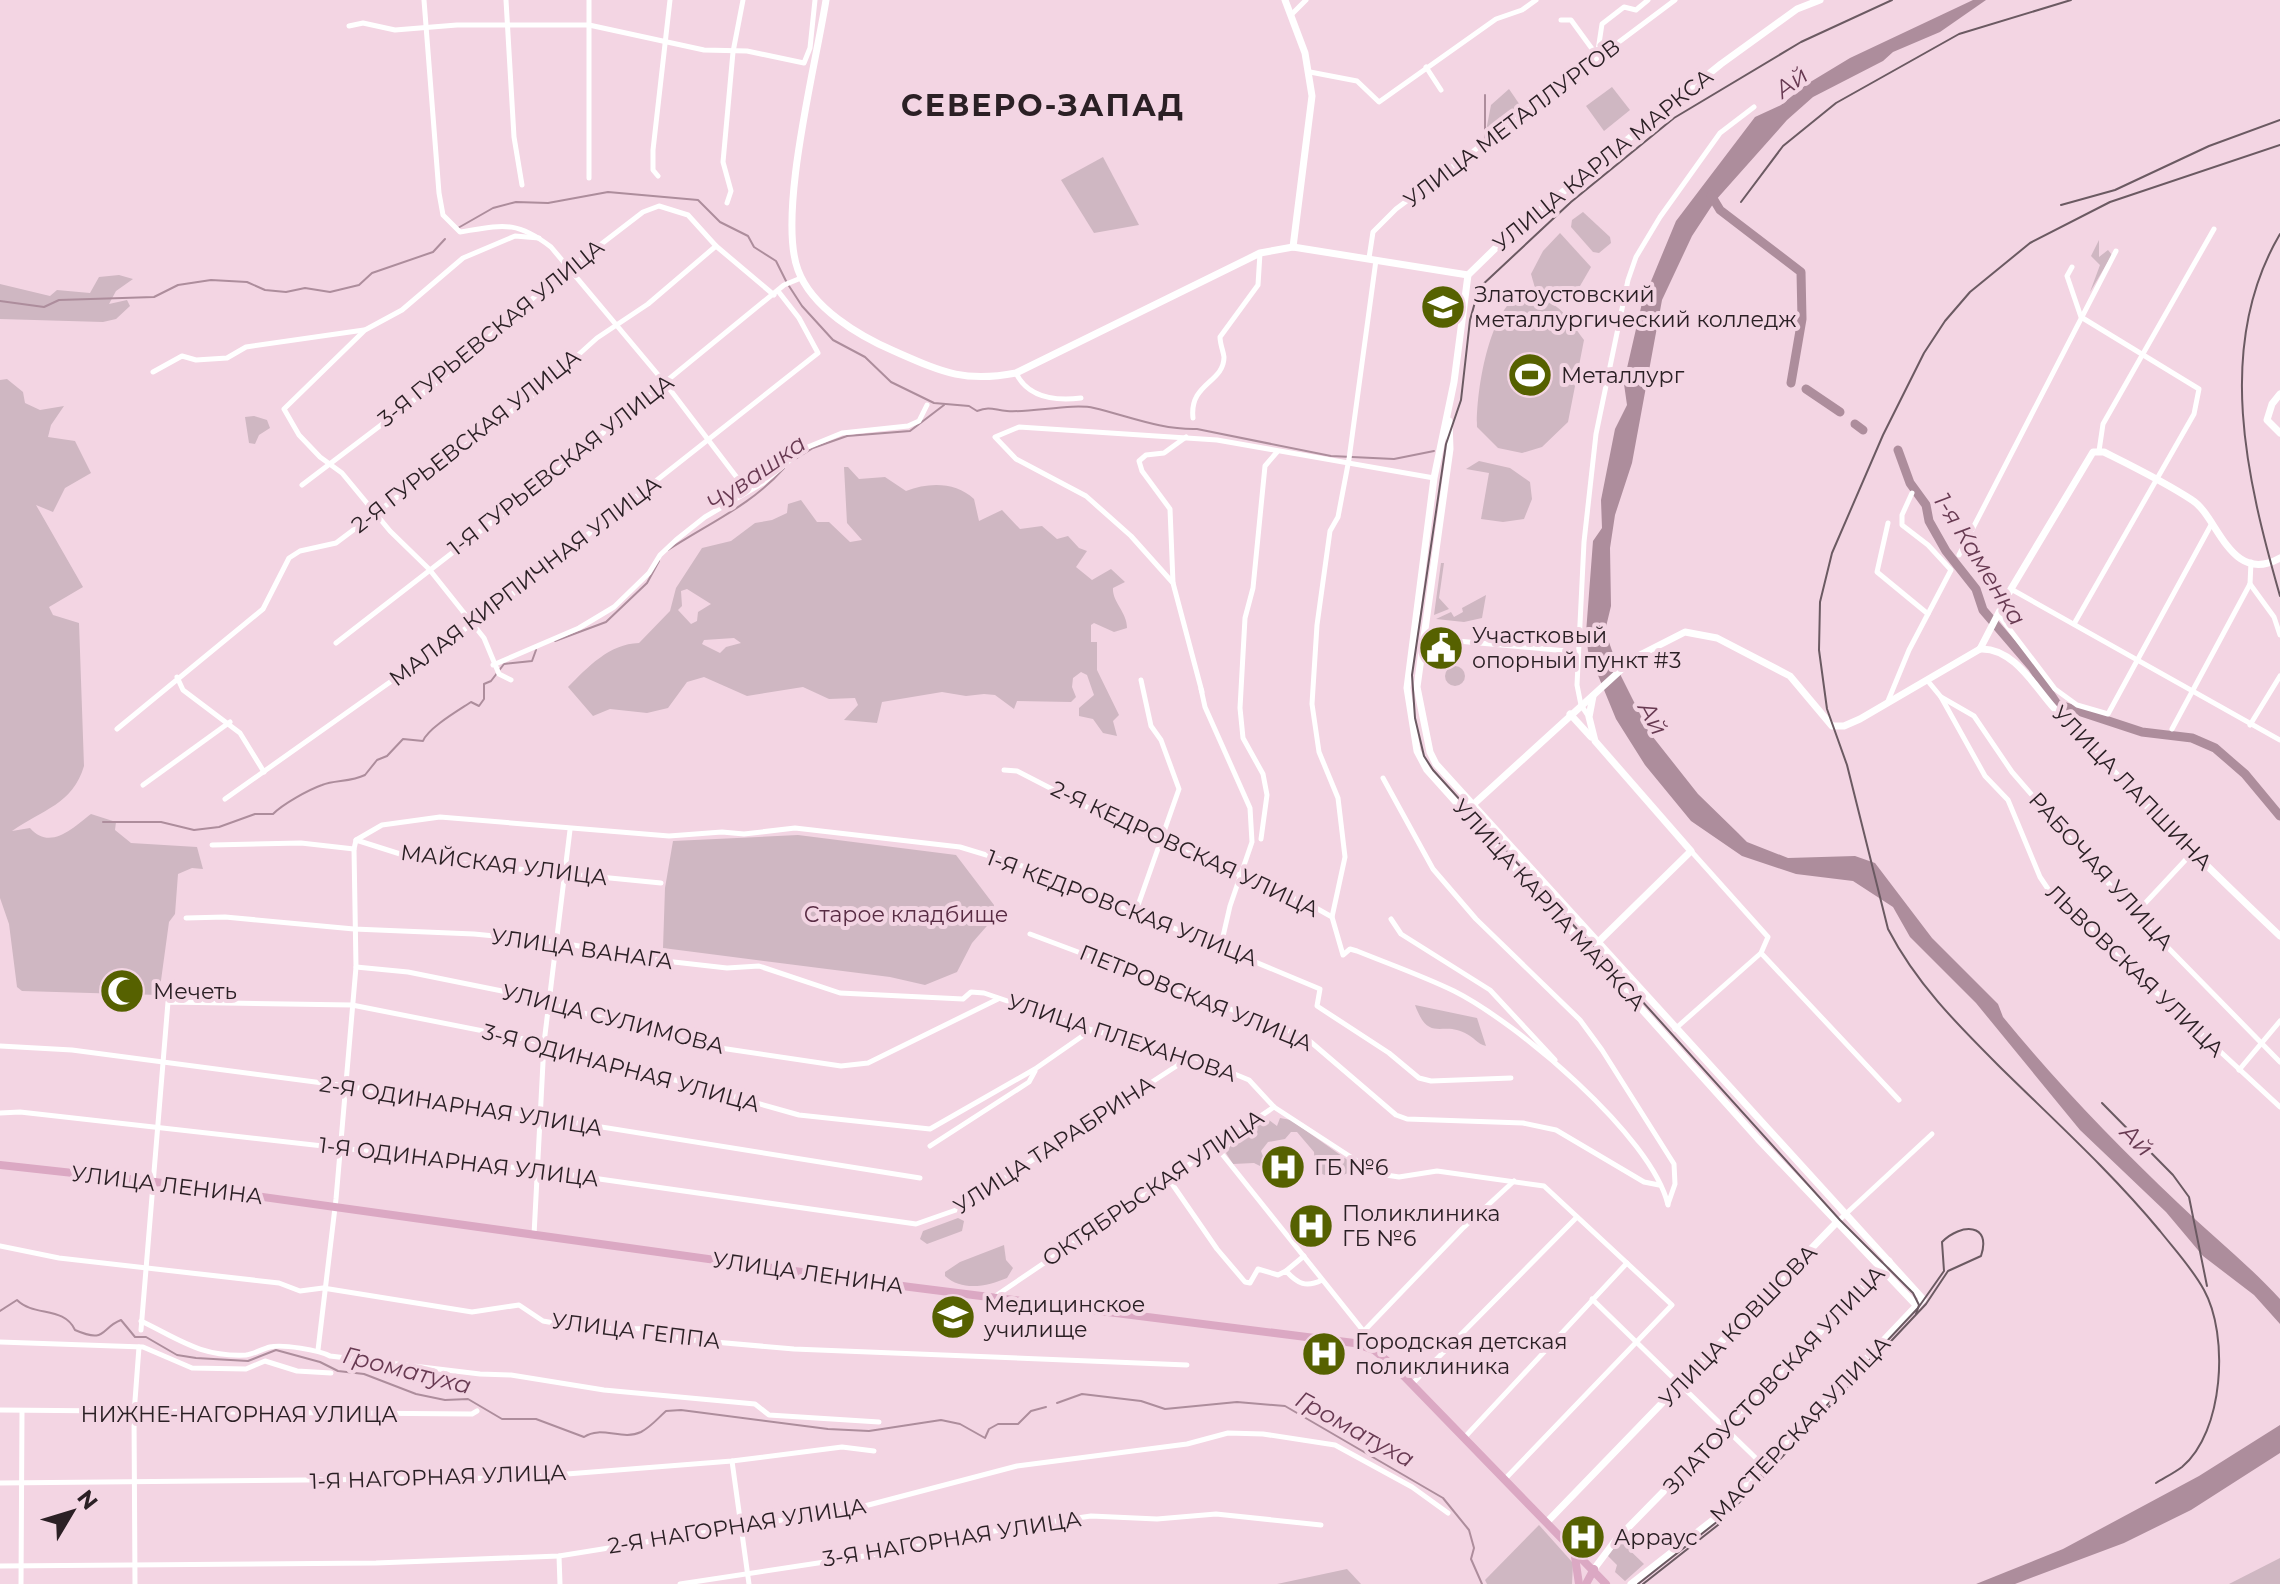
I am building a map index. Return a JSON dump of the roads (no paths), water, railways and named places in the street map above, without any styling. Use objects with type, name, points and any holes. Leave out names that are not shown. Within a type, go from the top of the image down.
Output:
[{"type":"main road","points":[[826,0],[791,214],[791,247],[801,278],[833,314],[882,346],[964,378],[982,380],[1016,373],[1260,253],[1293,247],[1468,275]]},
{"type":"main road","points":[[1285,0],[1310,72],[1312,96],[1293,247]]},
{"type":"main road","name":"УЛИЦА КАРЛА МАРКСА","points":[[1815,0],[1721,64],[1507,237],[1468,275],[1448,415],[1434,478],[1406,696],[1421,761],[1465,812],[1675,1030],[1922,1296]]},
{"type":"main road","points":[[2280,394],[2272,404],[2267,420],[2280,433]]},
{"type":"main road","name":"УЛИЦА КАРЛА МАРКСА","points":[[1448,415],[1450,449],[1417,687],[1430,752],[1436,764],[1836,1223],[1917,1306]]},
{"type":"main road","points":[[1465,812],[1634,658],[1671,636],[1685,632],[1705,634],[1790,676],[1832,726],[1852,724],[1980,649],[2011,589],[2089,457],[2099,451],[2197,503],[2217,538],[2240,558],[2267,563],[2280,558]]},
{"type":"main road","name":"УЛИЦА ЛАПШИНА","points":[[1980,649],[1995,650],[2021,671],[2113,775],[2280,936]]},
{"type":"main road","points":[[1595,741],[1589,717],[1596,692]]},
{"type":"main road","points":[[1570,714],[1691,851],[1593,946]]},
{"type":"main road","name":"УЛИЦА ЛЕНИНА","points":[[0,1165],[155,1182],[993,1298],[1338,1340],[1367,1347],[1385,1358],[1412,1384],[1600,1576]]},
{"type":"main road","name":"УЛИЦА КОВШОВА","points":[[1547,1522],[1836,1223]]},
{"type":"main road","name":"ЗЛАТОУСТОВСКАЯ УЛИЦА","points":[[1600,1576],[1615,1541],[1889,1261]]},
{"type":"main road","name":"МАСТЕРСКАЯ УЛИЦА","points":[[1631,1584],[1697,1536],[1917,1306],[1922,1296]]},
{"type":"main road","points":[[1574,1549],[1579,1584]]},
{"type":"main road","points":[[1588,1582],[1600,1576]]},
{"type":"street","points":[[424,0],[432,61],[433,152],[443,215],[458,230],[515,225],[539,238],[570,269],[665,383],[744,492]]},
{"type":"street","points":[[506,0],[514,137],[522,185]]},
{"type":"street","points":[[589,0],[589,178]]},
{"type":"street","points":[[658,176],[653,170],[653,150],[670,0]]},
{"type":"street","points":[[727,203],[731,191],[723,162],[733,52],[743,0]]},
{"type":"street","points":[[349,26],[363,23],[395,30],[589,25],[665,43],[747,51],[804,63],[810,48],[815,0]]},
{"type":"street","points":[[1292,14],[1306,0]]},
{"type":"street","points":[[1310,72],[1357,81],[1379,102],[1496,19],[1522,10],[1536,0]]},
{"type":"street","points":[[1598,57],[1602,24],[1624,7],[1636,10],[1648,0]]},
{"type":"street","name":"УЛИЦА МЕТАЛЛУРГОВ","points":[[1332,917],[1344,845],[1338,798],[1319,752],[1312,704],[1317,625],[1330,531],[1338,517],[1351,446],[1373,232],[1396,209],[1675,0]]},
{"type":"street","points":[[1561,20],[1571,20],[1598,57]]},
{"type":"street","points":[[1426,67],[1441,90]]},
{"type":"street","points":[[1589,717],[1581,705],[1577,685],[1584,542],[1596,434],[1628,280],[1636,257],[1660,217],[1686,185],[1720,133],[1754,107]]},
{"type":"street","name":"3-Я ГУРЬЕВСКАЯ УЛИЦА","points":[[302,485],[443,378],[570,269],[643,212],[659,206],[688,215],[716,246]]},
{"type":"street","points":[[2099,451],[2103,424],[2214,229]]},
{"type":"street","points":[[511,680],[499,674],[484,638],[429,569],[342,473],[329,465],[299,435],[284,409],[365,330],[402,310],[463,258],[515,236],[539,238]]},
{"type":"street","points":[[716,246],[776,293]]},
{"type":"street","name":"2-Я ГУРЬЕВСКАЯ УЛИЦА","points":[[117,729],[137,716],[177,677],[263,609],[289,558],[300,551],[336,543],[537,392],[615,324],[648,304],[716,246]]},
{"type":"street","points":[[1959,555],[2116,251]]},
{"type":"street","points":[[1193,418],[1191,405],[1197,390],[1213,378],[1224,357],[1220,337],[1258,285],[1260,253]]},
{"type":"street","points":[[2072,267],[2067,276],[2081,317],[2199,389],[2194,414],[2074,624]]},
{"type":"street","name":"1-Я ГУРЬЕВСКАЯ УЛИЦА","points":[[336,643],[787,283],[801,278]]},
{"type":"street","name":"МАЛАЯ КИРПИЧНАЯ УЛИЦА","points":[[225,799],[472,621],[496,607],[675,469],[708,439],[818,353],[799,318],[776,293]]},
{"type":"street","points":[[153,372],[182,356],[196,360],[227,358],[246,347],[365,330]]},
{"type":"street","points":[[1016,373],[1022,385],[1032,392],[1064,400],[1081,398]]},
{"type":"street","points":[[493,665],[579,628],[614,607],[649,573],[660,555],[676,540],[744,492],[763,483],[803,449],[842,433],[908,426],[919,421],[927,405]]},
{"type":"street","points":[[1173,583],[1131,536],[1086,496],[1016,459],[995,437],[1019,427],[1187,437],[1434,478]]},
{"type":"street","points":[[1187,437],[1164,453],[1146,455],[1139,461],[1142,471],[1170,509],[1173,583],[1202,692],[1222,750],[1250,808],[1252,842],[1221,945]]},
{"type":"street","points":[[1261,839],[1267,795],[1263,774],[1243,738],[1240,708],[1245,618],[1253,588],[1265,466],[1278,451]]},
{"type":"street","points":[[1888,701],[1951,570],[1928,545],[1902,525],[1902,515],[1912,493]]},
{"type":"street","points":[[1888,523],[1877,572],[1928,614]]},
{"type":"street","points":[[1998,614],[2055,689],[2077,705],[2108,714],[2211,525]]},
{"type":"street","points":[[2172,729],[2250,584],[2251,562]]},
{"type":"street","points":[[2250,584],[2274,617],[2280,635]]},
{"type":"street","points":[[2011,589],[2139,658],[2190,691],[2280,740]]},
{"type":"street","points":[[1425,638],[1578,652]]},
{"type":"street","points":[[1198,672],[1202,692]]},
{"type":"street","points":[[2250,725],[2280,676]]},
{"type":"street","points":[[177,677],[183,690],[230,722],[264,772]]},
{"type":"street","name":"РАБОЧАЯ УЛИЦА","points":[[1926,679],[1941,697],[1974,716],[2012,772],[2135,914],[2280,1062]]},
{"type":"street","points":[[1136,911],[1179,789],[1161,740],[1151,726],[1141,680]]},
{"type":"street","name":"ЛЬВОВСКАЯ УЛИЦА","points":[[1941,697],[1985,776],[2008,800],[2040,877],[2052,895],[2080,915],[2117,956],[2280,1107]]},
{"type":"street","points":[[143,785],[196,743],[230,722]]},
{"type":"street","name":"2-Я КЕДРОВСКАЯ УЛИЦА","points":[[1004,770],[1017,771],[1162,842],[1332,917],[1343,955],[1350,949],[1357,951],[1453,991],[1564,1070],[1608,1112],[1640,1152],[1668,1205],[1675,1184],[1674,1164],[1602,1050],[1580,1020],[1476,919],[1433,869],[1383,778]]},
{"type":"street","name":"1-Я КЕДРОВСКАЯ УЛИЦА","points":[[356,840],[382,825],[440,817],[669,836],[722,832],[744,834],[795,828],[960,847],[1032,869],[1221,945],[1320,989],[1317,1006],[1389,1053],[1419,1078],[1431,1081],[1511,1078]]},
{"type":"street","points":[[534,1236],[537,1118],[570,830]]},
{"type":"street","points":[[318,1350],[335,1207],[356,967],[356,840]]},
{"type":"street","name":"МАЙСКАЯ УЛИЦА","points":[[356,840],[416,859],[519,866],[565,876],[661,883]]},
{"type":"street","points":[[212,845],[301,843],[354,849]]},
{"type":"street","points":[[1675,1030],[1761,953],[1768,937],[1691,851]]},
{"type":"street","points":[[2135,914],[2192,853]]},
{"type":"street","name":"УЛИЦА ВАНАГА","points":[[186,918],[225,917],[354,929],[438,930],[556,942],[665,961],[727,968],[759,966],[840,993],[963,999],[971,992]]},
{"type":"street","points":[[1391,919],[1401,934],[1490,990],[1564,1070]]},
{"type":"street","name":"ПЕТРОВСКАЯ УЛИЦА","points":[[1030,934],[1305,1037],[1396,1115],[1407,1119],[1523,1123],[1556,1130],[1631,1175],[1659,1185]]},
{"type":"street","points":[[1761,953],[1899,1100]]},
{"type":"street","name":"УЛИЦА СУЛИМОВА","points":[[356,967],[408,972],[549,1003],[700,1045],[772,1053],[841,1066],[868,1063],[999,998]]},
{"type":"street","name":"УЛИЦА ПЛЕХАНОВА","points":[[971,992],[1184,1055],[1249,1080],[1274,1107],[1360,1163],[1386,1175],[1399,1177],[1437,1171],[1544,1186],[1672,1305],[1637,1342]]},
{"type":"street","name":"3-Я ОДИНАРНАЯ УЛИЦА","points":[[166,1062],[168,1002],[352,1005],[544,1043],[799,1115],[930,1129],[1035,1069]]},
{"type":"street","points":[[2239,1070],[2280,1021]]},
{"type":"street","points":[[930,1146],[1029,1082],[1035,1069],[1092,1030]]},
{"type":"street","name":"2-Я ОДИНАРНАЯ УЛИЦА","points":[[0,1046],[72,1050],[346,1086],[920,1178]]},
{"type":"street","name":"УЛИЦА ТАРАБРИНА","points":[[916,1224],[929,1222],[956,1210],[1178,1065],[1184,1055]]},
{"type":"street","points":[[141,1330],[144,1265],[166,1062]]},
{"type":"street","name":"ОКТЯБРЬСКАЯ УЛИЦА","points":[[993,1298],[1274,1107]]},
{"type":"street","name":"1-Я ОДИНАРНАЯ УЛИЦА","points":[[0,1113],[20,1112],[536,1170],[916,1224]]},
{"type":"street","points":[[1222,1154],[1234,1133]]},
{"type":"street","name":"УЛИЦА КОВШОВА","points":[[1836,1223],[1932,1134]]},
{"type":"street","points":[[1205,1152],[1222,1154],[1385,1358]]},
{"type":"street","points":[[1168,1178],[1217,1249],[1245,1282],[1250,1283],[1258,1269],[1278,1275],[1304,1256]]},
{"type":"street","points":[[1363,1332],[1462,1229],[1515,1180]]},
{"type":"street","points":[[1412,1384],[1577,1217]]},
{"type":"street","name":"УЛИЦА ГЕППА","points":[[0,1246],[59,1258],[144,1265],[197,1275],[279,1283],[300,1291],[323,1288],[472,1312],[519,1305],[543,1321],[581,1328],[659,1329],[680,1339],[794,1349],[1187,1365]]},
{"type":"street","points":[[1464,1438],[1627,1263]]},
{"type":"street","points":[[1286,1271],[1297,1283],[1311,1285],[1322,1280]]},
{"type":"street","points":[[1592,1299],[1765,1467]]},
{"type":"street","points":[[140,1321],[188,1348],[248,1355],[272,1346],[318,1350],[330,1356],[511,1375],[604,1390],[755,1404],[769,1415],[816,1421],[879,1422]]},
{"type":"street","points":[[0,1342],[139,1347],[192,1368],[246,1369],[265,1361],[297,1371],[331,1373]]},
{"type":"street","points":[[1505,1479],[1637,1342]]},
{"type":"street","points":[[135,1584],[134,1414],[139,1347]]},
{"type":"street","name":"НИЖНЕ-НАГОРНАЯ УЛИЦА","points":[[0,1410],[134,1414],[214,1410],[472,1414],[477,1411]]},
{"type":"street","points":[[21,1584],[22,1411]]},
{"type":"street","name":"2-Я НАГОРНАЯ УЛИЦА","points":[[0,1566],[133,1567],[559,1556],[857,1508],[1017,1466],[1187,1444],[1228,1433],[1263,1434],[1335,1445],[1412,1487],[1448,1513]]},
{"type":"street","name":"1-Я НАГОРНАЯ УЛИЦА","points":[[0,1483],[516,1478],[732,1461],[842,1447],[874,1451]]},
{"type":"street","points":[[732,1461],[749,1584]]},
{"type":"street","name":"3-Я НАГОРНАЯ УЛИЦА","points":[[680,1584],[884,1553],[1015,1527],[1091,1516],[1157,1519],[1216,1514],[1321,1525]]},
{"type":"street","points":[[559,1556],[560,1584]]},
{"type":"waterway","points":[[1485,95],[1485,140]]},
{"type":"waterway","points":[[458,228],[493,208],[516,202],[548,203],[608,192],[698,200],[720,222],[748,236],[754,247],[776,261],[786,281]]},
{"type":"waterway","points":[[1711,195],[1720,210],[1801,272],[1802,319],[1791,383]]},
{"type":"waterway","points":[[0,301],[44,307],[59,300],[154,297],[178,285],[211,280],[247,282],[265,290],[286,292],[305,288],[330,292],[359,285],[372,273],[433,252],[445,239]]},
{"type":"waterway","name":"Чувашка","points":[[789,286],[802,306],[833,340],[865,357],[891,382],[934,403],[969,406],[977,411],[1094,408],[1158,425],[1197,429],[1331,456],[1394,459],[1434,451]]},
{"type":"waterway","points":[[1806,389],[1840,412]]},
{"type":"waterway","name":"Чувашка","points":[[792,461],[813,448],[847,436],[910,431],[944,405]]},
{"type":"waterway","points":[[1855,424],[1863,430]]},
{"type":"waterway","name":"1-я Каменка","points":[[1898,450],[1910,483],[1926,505],[1929,521],[1946,551],[1976,589],[1983,610],[2032,667],[2057,704],[2142,732],[2192,738],[2215,748],[2245,774],[2280,816]]},
{"type":"waterway","name":"Чувашка","points":[[668,550],[744,503],[784,468]]},
{"type":"waterway","name":"Чувашка","points":[[555,641],[606,622],[647,583],[659,561]]},
{"type":"waterway","name":"Чувашка","points":[[103,822],[161,822],[194,830],[219,827],[255,814],[273,814],[316,787],[365,775],[377,760],[387,756],[403,739],[423,741],[437,725],[471,702],[479,706],[484,699],[484,684],[491,681],[504,664],[532,661],[536,650]]},
{"type":"waterway","name":"Громатуха","points":[[0,1311],[17,1300],[32,1308],[56,1314],[75,1330],[93,1335],[102,1333],[121,1320],[135,1337],[146,1337],[177,1355],[196,1358],[248,1361],[276,1350],[320,1362],[338,1371],[364,1374],[416,1394],[445,1400],[468,1399],[502,1419],[536,1419],[584,1437],[597,1432],[634,1434],[648,1427],[666,1411],[681,1410],[828,1429],[869,1431],[941,1420],[960,1424],[985,1438],[989,1429],[998,1424],[1018,1424],[1031,1411],[1046,1407]]},
{"type":"waterway","name":"Громатуха","points":[[1057,1403],[1082,1394],[1141,1401],[1165,1409],[1237,1402],[1285,1406],[1443,1498],[1469,1530],[1474,1548],[1471,1559],[1482,1584]]},
{"type":"tram line","points":[[1892,0],[1801,42],[1674,118],[1571,202],[1479,288],[1470,320],[1461,400],[1446,444],[1412,675],[1415,718],[1424,756],[1433,770],[1840,1220],[1913,1293],[1919,1305],[1916,1314]]},
{"type":"tram line","points":[[1638,1584],[1718,1521],[1918,1308],[1944,1271],[1942,1242],[1966,1229],[1979,1232],[1983,1245],[1981,1256],[1948,1271],[1926,1304],[1718,1525],[1643,1584]]},
{"type":"railway","points":[[1741,202],[1783,146],[1836,103],[1959,34],[2071,0]]},
{"type":"railway","points":[[2061,205],[2115,190],[2209,146],[2280,120]]},
{"type":"railway","points":[[2156,1483],[2182,1467],[2207,1431],[2218,1382],[2217,1332],[2212,1309],[2194,1274],[2142,1210],[1955,1021],[1899,949],[1888,929],[1847,765],[1827,709],[1819,650],[1820,602],[1832,553],[1883,435],[1924,353],[1945,321],[1970,292],[2030,243],[2110,202],[2280,145]]},
{"type":"railway","points":[[2280,234],[2260,277],[2248,322],[2242,367],[2248,460],[2280,596]]},
{"type":"railway","points":[[2102,1103],[2173,1175],[2189,1197],[2207,1286]]},
{"type":"place","name":"Златоустовский металлургический колледж","points":[[1443,307]]},
{"type":"place","name":"Металлург","points":[[1530,375]]},
{"type":"place","name":"Участковый опорный пункт #3","points":[[1441,648]]},
{"type":"place","name":"Мечеть","points":[[122,991]]},
{"type":"place","name":"ГБ №6","points":[[1283,1167]]},
{"type":"place","name":"Поликлиника ГБ №6","points":[[1311,1226]]},
{"type":"place","name":"Медицинское училище","points":[[953,1317]]},
{"type":"place","name":"Городская детская поликлиника","points":[[1324,1354]]},
{"type":"place","name":"Арраус","points":[[1583,1537]]},
{"type":"district","name":"СЕВЕРО-ЗАПАД","points":[[1043,105]]},
{"type":"water label","name":"Ай","points":[[1791,82]]},
{"type":"water label","name":"Ай","points":[[1653,718]]},
{"type":"water label","name":"Ай","points":[[2137,1140]]},
{"type":"park label","name":"Старое кладбище","points":[[906,914]]}]
